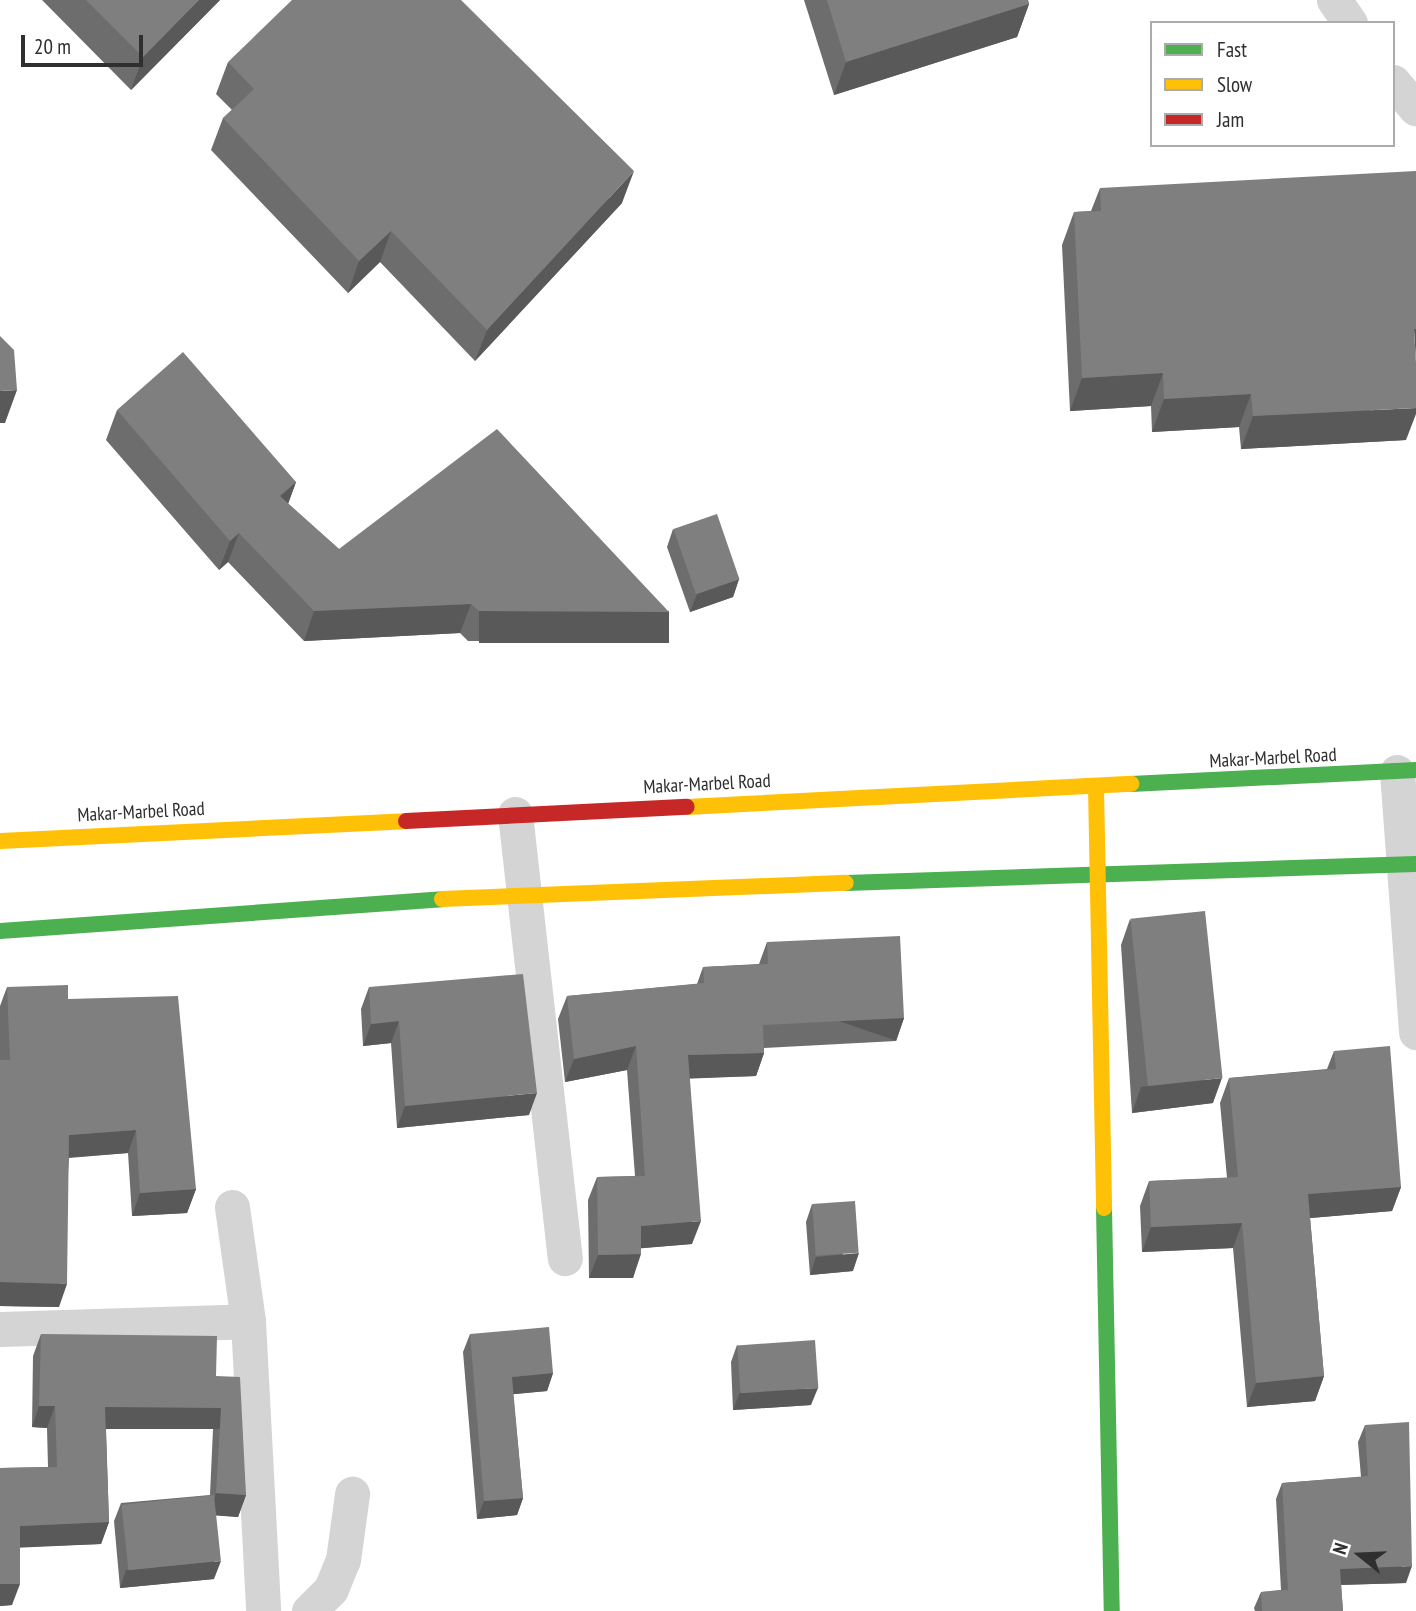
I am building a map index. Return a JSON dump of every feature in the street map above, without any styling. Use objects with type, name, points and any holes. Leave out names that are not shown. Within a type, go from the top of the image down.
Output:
[{"type":"street","points":[[1334,0],[1349,21]]},
{"type":"street","points":[[1395,84],[1416,108]]},
{"type":"street","points":[[1406,771],[1416,1032]]},
{"type":"street","name":"Makar-Marbel Road","points":[[0,841],[1406,771]]},
{"type":"street","points":[[1096,786],[1112,1611]]},
{"type":"street","points":[[515,814],[565,1258]]},
{"type":"street","points":[[0,931],[524,893],[1098,872],[1410,864]]},
{"type":"street","points":[[232,1207],[248,1321],[263,1611]]},
{"type":"street","points":[[0,1329],[248,1321]]},
{"type":"street","points":[[309,1611],[331,1589],[343,1560],[352,1494]]},
{"type":"building","points":[[86,0],[199,0],[143,57]]},
{"type":"building","points":[[292,0],[461,0],[634,171],[487,330],[391,231],[359,261],[223,118],[254,89],[228,62]]},
{"type":"building","points":[[827,0],[1028,0],[1029,4],[846,62]]},
{"type":"building","points":[[1416,171],[1416,408],[1253,416],[1251,394],[1164,399],[1163,373],[1082,378],[1074,212],[1101,211],[1100,188]]},
{"type":"building","points":[[0,336],[14,350],[17,390],[0,391]]},
{"type":"building","points":[[183,352],[296,482],[280,496],[339,549],[497,429],[669,612],[479,611],[471,604],[314,611],[239,533],[230,541],[117,410]]},
{"type":"building","points":[[717,514],[739,579],[696,594],[674,529]]},
{"type":"building","points":[[1205,911],[1223,1078],[1148,1086],[1130,919]]},
{"type":"building","points":[[900,936],[904,1018],[763,1025],[764,1053],[688,1055],[701,1221],[641,1226],[641,1254],[598,1255],[597,1177],[645,1176],[636,1046],[574,1059],[567,996],[704,983],[703,967],[768,964],[767,942]]},
{"type":"building","points":[[523,974],[537,1093],[405,1106],[399,1021],[371,1024],[369,987]]},
{"type":"building","points":[[68,985],[68,999],[178,996],[196,1189],[140,1193],[136,1130],[69,1135],[67,1284],[0,1282],[0,1060],[10,1060],[7,987]]},
{"type":"building","points":[[1390,1046],[1401,1187],[1308,1194],[1324,1376],[1256,1383],[1242,1223],[1151,1227],[1149,1181],[1238,1177],[1229,1078],[1336,1069],[1334,1051]]},
{"type":"building","points":[[855,1201],[859,1253],[816,1256],[812,1204]]},
{"type":"building","points":[[549,1327],[553,1373],[512,1377],[523,1498],[484,1501],[470,1334]]},
{"type":"building","points":[[41,1334],[217,1336],[216,1376],[240,1377],[246,1495],[216,1493],[221,1408],[105,1407],[109,1522],[20,1526],[20,1584],[0,1584],[0,1468],[57,1467],[55,1406],[39,1406]]},
{"type":"building","points":[[815,1340],[818,1388],[741,1393],[737,1345]]},
{"type":"building","points":[[1409,1422],[1412,1566],[1340,1569],[1343,1611],[1262,1611],[1261,1592],[1288,1590],[1282,1483],[1368,1476],[1365,1425]]},
{"type":"building","points":[[214,1495],[221,1561],[128,1570],[122,1505]]},
{"type":"traffic: fast","points":[[1131,784],[1416,770]]},
{"type":"traffic: fast","points":[[846,883],[1416,864]]},
{"type":"traffic: fast","points":[[0,931],[442,899]]},
{"type":"traffic: fast","points":[[1104,1208],[1112,1611]]},
{"type":"traffic: slow","points":[[687,807],[1131,784]]},
{"type":"traffic: slow","points":[[1096,787],[1104,1208]]},
{"type":"traffic: slow","points":[[0,841],[406,821]]},
{"type":"traffic: slow","points":[[442,899],[846,883]]},
{"type":"traffic: jam","points":[[406,821],[687,807]]}]
